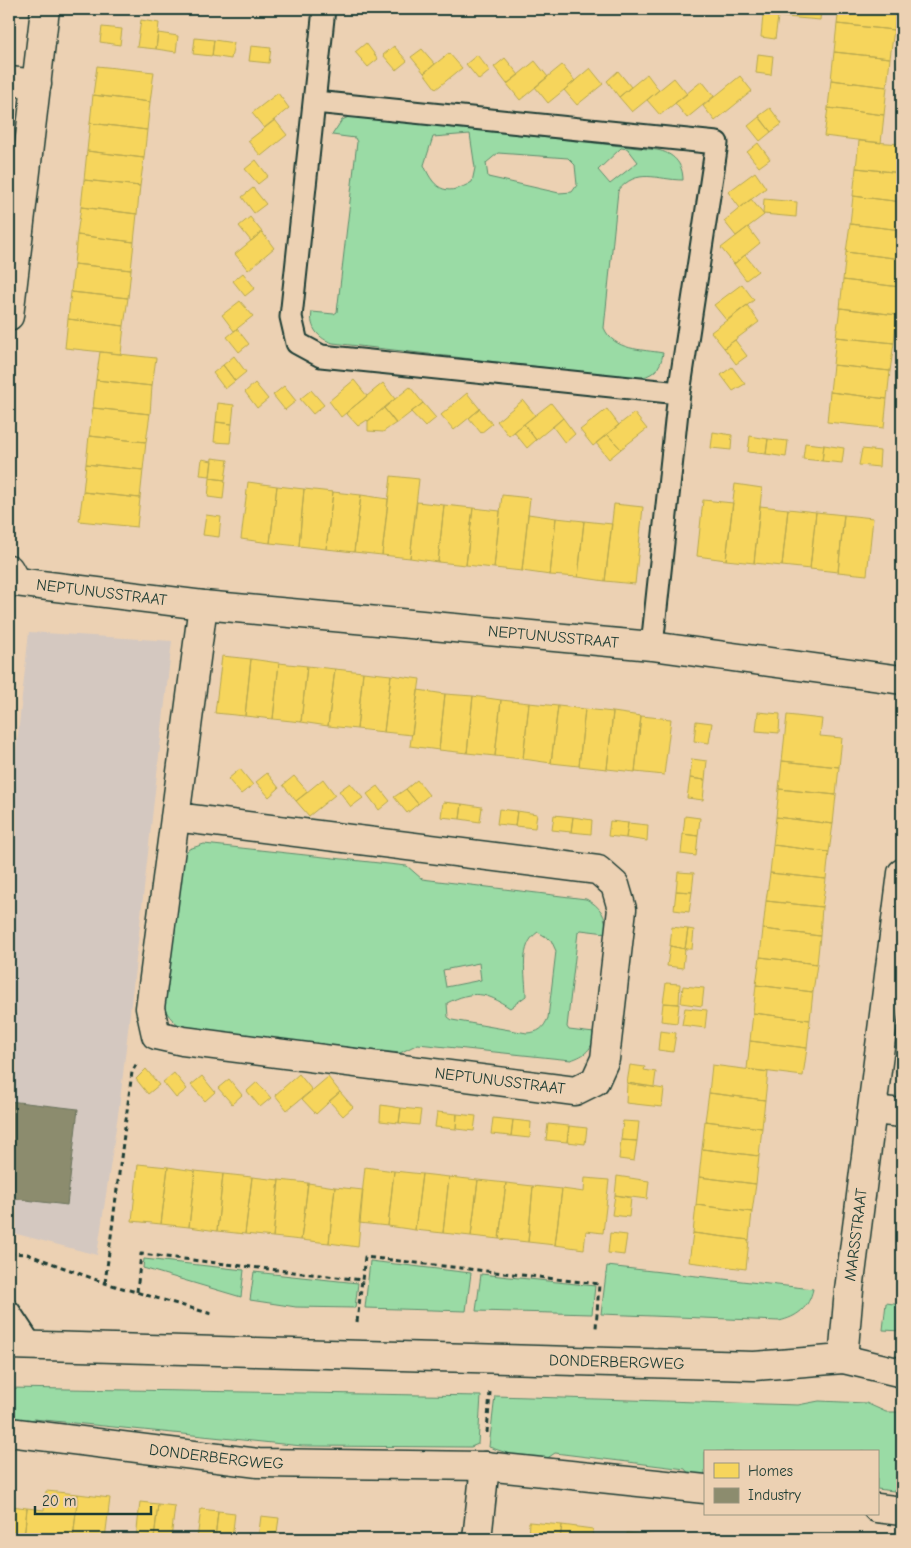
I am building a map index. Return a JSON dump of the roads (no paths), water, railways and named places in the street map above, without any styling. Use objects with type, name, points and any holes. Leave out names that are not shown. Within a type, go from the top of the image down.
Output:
[{"type":"street","points":[[9,316],[45,9]]},
{"type":"street","points":[[9,81],[37,84]]},
{"type":"street","name":"NEPTUNUSSTRAAT","points":[[9,569],[16,582],[203,605],[652,646],[902,680]]},
{"type":"street","points":[[174,818],[203,605]]},
{"type":"street","name":"NEPTUNUSSTRAAT","points":[[174,818],[598,870],[615,885],[622,909],[604,1058],[595,1080],[575,1091],[183,1041],[156,1035],[150,1008],[174,818]]},
{"type":"street","name":"MARSSTRAAT","points":[[843,1359],[849,1290],[902,873]]},
{"type":"street","points":[[873,1110],[902,1113]]},
{"type":"street","name":"DONDERBERGWEG","points":[[20,1346],[754,1366],[843,1359],[902,1373]]},
{"type":"street","name":"DONDERBERGWEG","points":[[9,1432],[258,1463],[485,1466],[704,1488]]},
{"type":"street","points":[[477,1539],[485,1466]]},
{"type":"street","points":[[878,1508],[902,1511]]},
{"type":"lane","points":[[324,9],[291,317],[297,343],[321,356],[679,393]]},
{"type":"lane","points":[[315,102],[717,143],[679,393],[652,646]]},
{"type":"lane","points":[[9,1311],[20,1346]]}]
